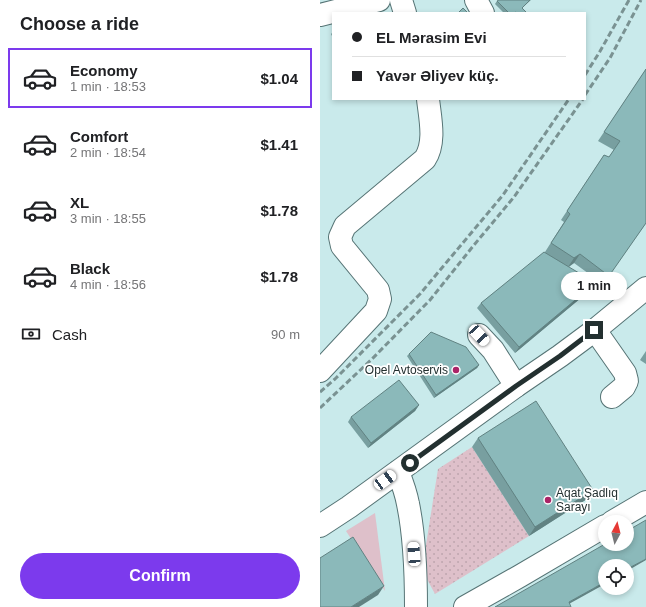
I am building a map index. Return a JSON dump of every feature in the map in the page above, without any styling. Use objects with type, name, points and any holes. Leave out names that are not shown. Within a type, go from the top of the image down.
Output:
[{"type":"street","points":[[401,0],[405,12]]},
{"type":"street","points":[[476,0],[482,12]]},
{"type":"street","points":[[320,15],[370,1]]},
{"type":"street","points":[[320,371],[376,311],[380,299],[378,290],[342,246],[340,237],[345,226],[425,159],[429,153],[431,133],[428,100]]},
{"type":"street","points":[[320,526],[560,356],[646,288]]},
{"type":"street","points":[[594,330],[625,373],[627,381],[624,387],[612,396]]},
{"type":"street","points":[[479,335],[493,350],[516,386]]},
{"type":"street","points":[[398,472],[408,503],[412,528],[416,575],[416,607]]},
{"type":"street","points":[[624,515],[646,502]]},
{"type":"street","points":[[464,607],[598,530]]},
{"type":"shaded area","points":[[472,447],[529,536],[435,594],[422,570],[438,469]]},
{"type":"shaded area","points":[[375,513],[385,591],[346,531]]},
{"type":"building","points":[[530,0],[522,8],[526,12],[508,12],[497,1]]},
{"type":"building","points":[[463,8],[467,12],[459,12]]},
{"type":"building","points":[[646,69],[646,223],[609,276],[580,254],[574,258],[551,243],[570,214],[567,211],[604,155],[609,157],[620,141],[604,132]]},
{"type":"building","points":[[544,252],[584,276],[592,286],[519,347],[481,303]]},
{"type":"building","points":[[431,332],[466,347],[479,365],[436,395],[409,354]]},
{"type":"building","points":[[399,380],[419,405],[371,443],[351,417]]},
{"type":"building","points":[[536,401],[593,490],[535,527],[478,438]]},
{"type":"building","points":[[646,520],[646,559],[634,565],[634,559],[598,559],[598,586],[569,602],[571,607],[495,607],[598,548],[598,551],[634,551],[634,527]]},
{"type":"building","points":[[353,537],[384,586],[351,607],[320,607],[320,558]]},
{"type":"railway","points":[[586,73],[629,0]]},
{"type":"railway","points":[[586,94],[610,58],[641,0]]},
{"type":"railway","points":[[320,392],[335,379],[420,294],[503,195],[568,100]]},
{"type":"railway","points":[[320,408],[372,359],[430,300],[514,197],[582,100]]},
{"type":"place","name":"Opel Avtoservis","points":[[456,370]]},
{"type":"place","name":"Aqat Şadlıq Sarayı","points":[[548,500]]},
{"type":"route","points":[[410,463],[594,330]]}]
